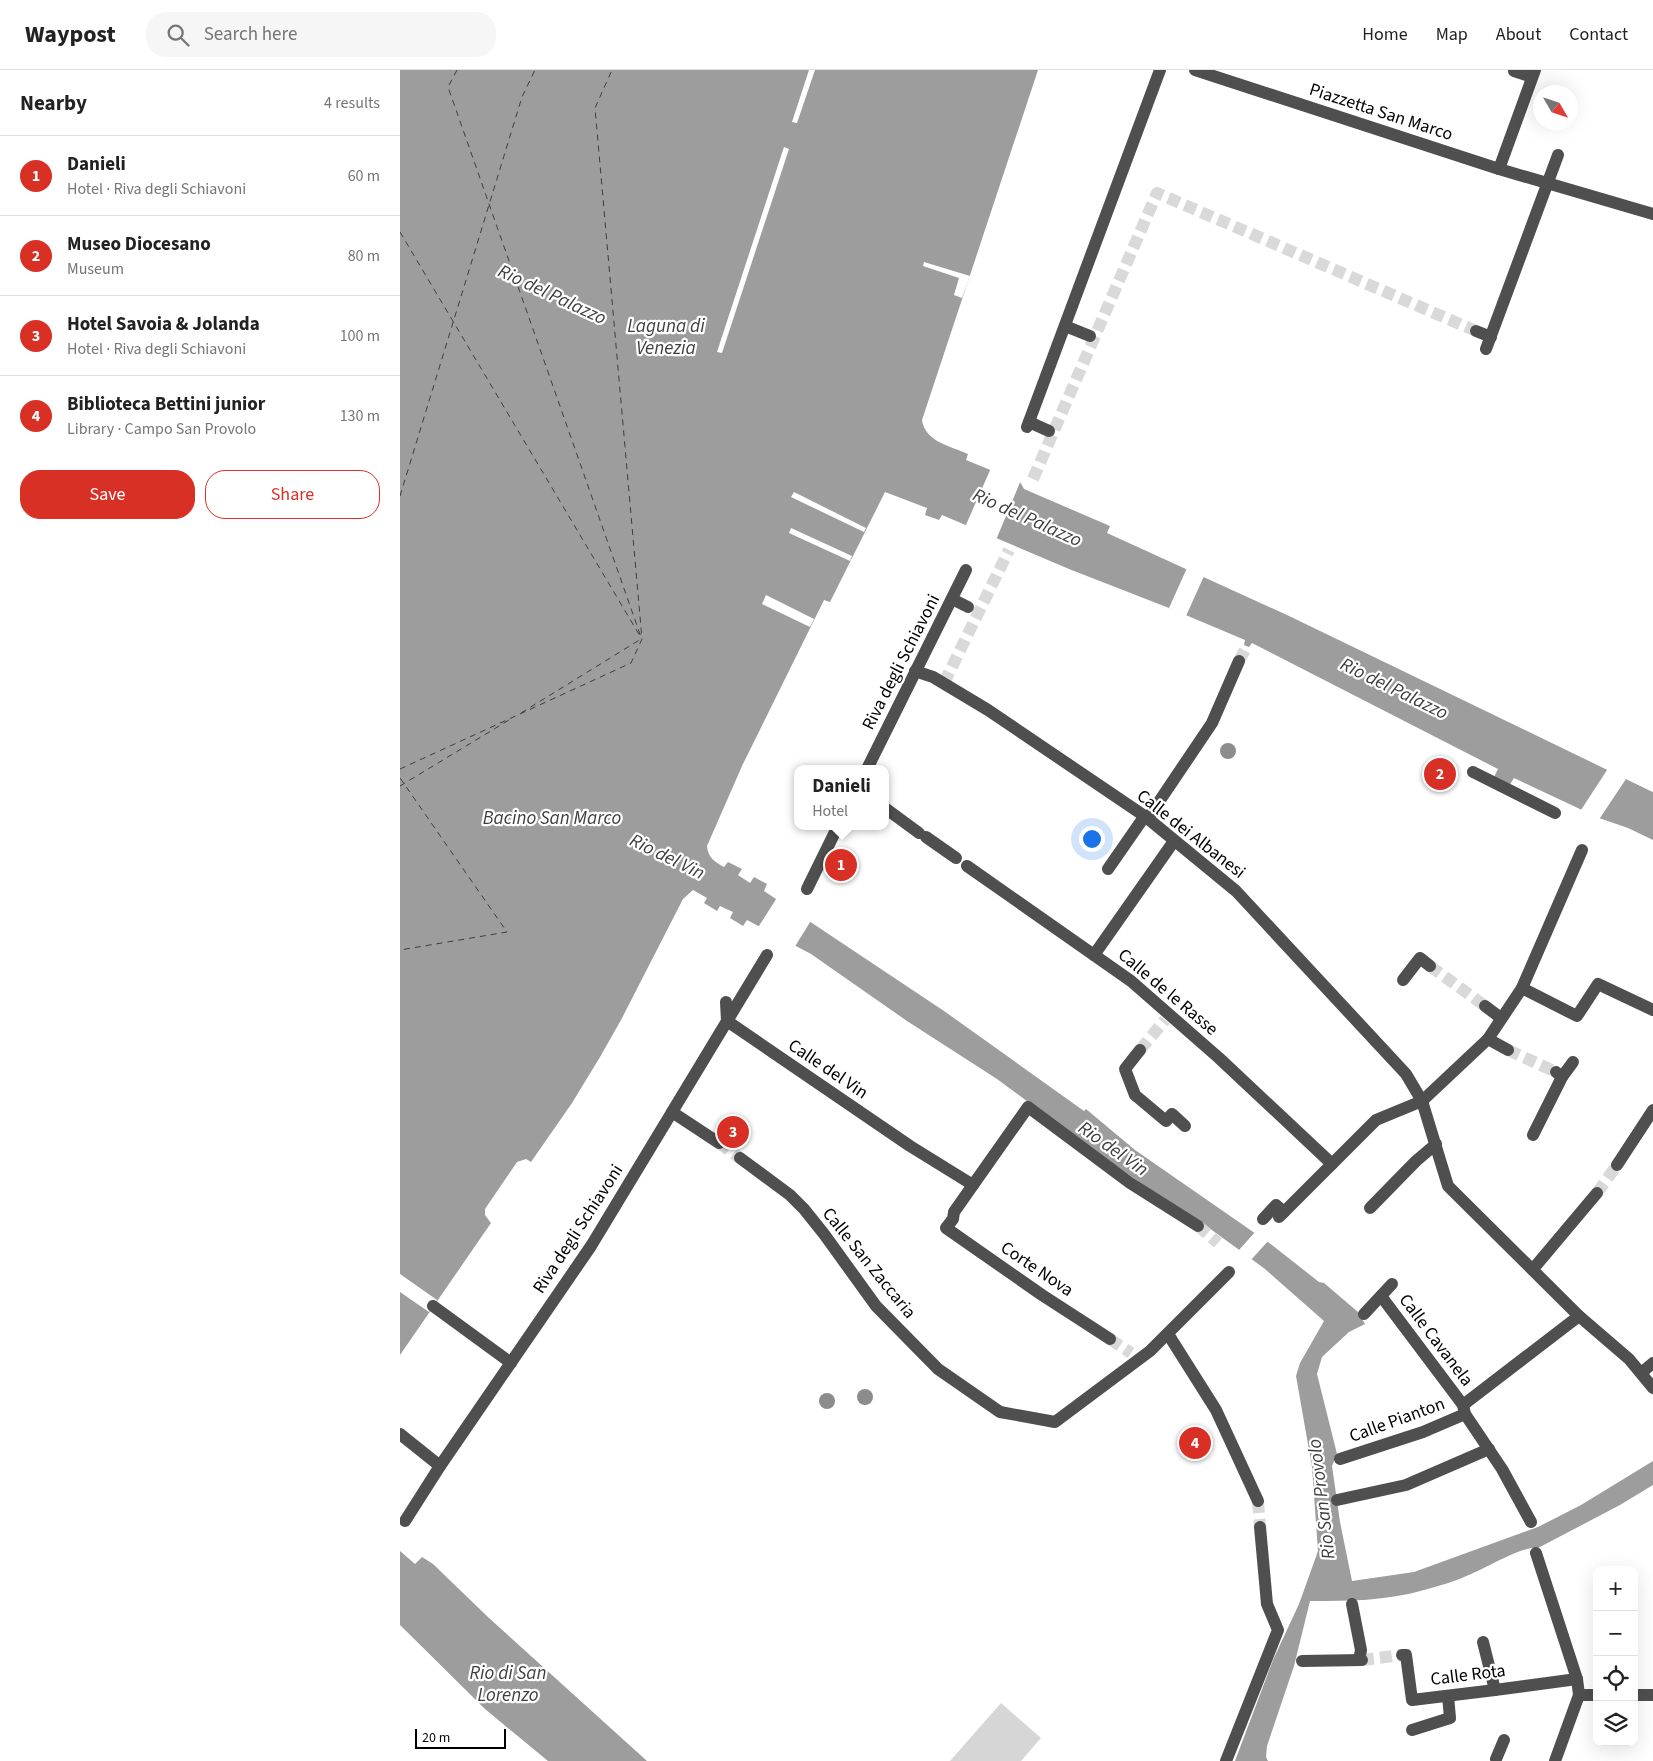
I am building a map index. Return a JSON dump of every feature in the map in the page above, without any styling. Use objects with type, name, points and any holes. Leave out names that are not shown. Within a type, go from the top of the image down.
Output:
[{"type":"street","points":[[1049,431],[1028,425],[1160,70]]},
{"type":"street","name":"Piazzetta San Marco","points":[[1195,70],[1499,169],[1653,214]]},
{"type":"street","points":[[1499,169],[1533,73],[1514,71]]},
{"type":"street","points":[[1476,331],[1488,343],[1558,155]]},
{"type":"street","points":[[1065,326],[1090,336]]},
{"type":"street","name":"Riva degli Schiavoni","points":[[869,765],[966,570]]},
{"type":"street","points":[[952,599],[968,607]]},
{"type":"street","points":[[1108,869],[1150,815],[1199,744],[1212,723],[1239,662]]},
{"type":"street","name":"Calle dei Albanesi","points":[[916,671],[933,677],[988,710],[1146,818],[1236,891],[1406,1074],[1422,1101],[1448,1186],[1533,1269]]},
{"type":"street","points":[[1473,772],[1554,812]]},
{"type":"street","points":[[889,811],[956,858]]},
{"type":"street","points":[[807,888],[835,830]]},
{"type":"street","points":[[1094,955],[1174,841]]},
{"type":"street","points":[[1263,1219],[1276,1205],[1281,1214],[1376,1120],[1422,1101],[1488,1039],[1522,988],[1582,850]]},
{"type":"street","name":"Calle de le Rasse","points":[[967,866],[1132,982],[1168,1017],[1332,1164]]},
{"type":"street","name":"Riva degli Schiavoni","points":[[405,1521],[440,1466],[591,1246],[767,955]]},
{"type":"street","points":[[1403,980],[1420,958],[1430,966]]},
{"type":"street","points":[[1522,988],[1577,1016],[1598,984],[1653,1010]]},
{"type":"street","points":[[726,1002],[727,1021]]},
{"type":"street","points":[[1485,1006],[1501,1018]]},
{"type":"street","name":"Calle del Vin","points":[[727,1021],[910,1146],[973,1186]]},
{"type":"street","points":[[1488,1039],[1508,1050]]},
{"type":"street","points":[[1140,1050],[1125,1069],[1135,1095],[1166,1121],[1172,1114],[1186,1126]]},
{"type":"street","points":[[1533,1135],[1559,1075],[1573,1062]]},
{"type":"street","points":[[973,1186],[1028,1107],[1130,1183],[1198,1226]]},
{"type":"street","points":[[1616,1165],[1653,1110]]},
{"type":"street","points":[[672,1112],[719,1143]]},
{"type":"street","points":[[1370,1208],[1416,1161],[1436,1144]]},
{"type":"street","name":"Calle San Zaccaria","points":[[740,1158],[790,1195],[804,1209],[876,1306],[938,1369],[1000,1412],[1055,1422],[1168,1334],[1229,1272]]},
{"type":"street","name":"Corte Nova","points":[[973,1186],[954,1212],[953,1219],[946,1228],[1110,1338]]},
{"type":"street","points":[[1597,1193],[1533,1269],[1579,1316],[1629,1359],[1653,1388]]},
{"type":"street","points":[[1364,1314],[1392,1284]]},
{"type":"street","name":"Calle Cavanela","points":[[1381,1296],[1464,1410],[1513,1487],[1531,1522]]},
{"type":"street","points":[[433,1306],[511,1363]]},
{"type":"street","name":"Calle Pianton","points":[[1340,1459],[1423,1432],[1464,1410],[1579,1316]]},
{"type":"street","points":[[1168,1334],[1216,1410],[1258,1501]]},
{"type":"street","points":[[1641,1374],[1653,1363]]},
{"type":"street","points":[[400,1434],[440,1466]]},
{"type":"street","points":[[1336,1500],[1406,1484],[1489,1449]]},
{"type":"street","points":[[1226,1761],[1278,1630],[1267,1604],[1260,1527]]},
{"type":"street","points":[[1536,1553],[1577,1678],[1579,1695],[1555,1761]]},
{"type":"street","points":[[1302,1661],[1360,1660],[1361,1650],[1352,1604]]},
{"type":"street","points":[[1483,1642],[1495,1690]]},
{"type":"street","name":"Calle Rota","points":[[1402,1655],[1406,1655],[1412,1700],[1577,1678]]},
{"type":"street","points":[[1579,1695],[1593,1695]]},
{"type":"street","points":[[1638,1695],[1653,1695]]},
{"type":"street","points":[[1412,1730],[1450,1718],[1448,1696]]},
{"type":"street","points":[[1495,1760],[1504,1740]]},
{"type":"shaded area","points":[[1001,1703],[1041,1738],[1021,1761],[950,1761]]},
{"type":"water","name":"Laguna di Venezia","points":[[400,70],[1038,70],[922,420],[928,433],[940,442],[968,454],[966,460],[1020,482],[1024,489],[1110,526],[1107,533],[1287,615],[1653,792],[1653,840],[1628,828],[1599,818],[1514,778],[1509,786],[1494,777],[1498,769],[1252,643],[1249,647],[1244,645],[1245,640],[942,515],[939,520],[925,515],[927,508],[885,492],[830,602],[824,600],[742,766],[707,846],[710,857],[718,863],[724,867],[728,862],[742,869],[738,875],[750,883],[754,877],[767,884],[764,891],[944,1011],[1084,1111],[1086,1109],[1135,1150],[1272,1245],[1319,1282],[1324,1283],[1358,1312],[1365,1324],[1349,1332],[1322,1357],[1317,1374],[1337,1454],[1332,1466],[1340,1522],[1352,1581],[1414,1572],[1538,1527],[1581,1505],[1653,1461],[1653,1485],[1620,1505],[1538,1548],[1523,1550],[1459,1579],[1410,1594],[1367,1600],[1310,1601],[1294,1666],[1267,1746],[1266,1757],[1268,1761],[1235,1761],[1273,1660],[1299,1604],[1318,1551],[1312,1467],[1296,1376],[1300,1363],[1324,1321],[1265,1269],[1201,1222],[1199,1224],[1088,1146],[997,1079],[907,1021],[811,954],[747,920],[743,926],[730,918],[733,912],[720,906],[717,911],[704,903],[707,898],[693,890],[683,899],[621,1020],[572,1103],[531,1162],[526,1159],[517,1162],[485,1209],[485,1215],[491,1223],[400,1355]]},
{"type":"water","name":"Rio di San Lorenzo","points":[[400,1551],[415,1564],[422,1557],[433,1564],[489,1618],[647,1761],[548,1761],[485,1709],[400,1625]]},
{"type":"pier","points":[[809,70],[815,70],[797,123],[792,122]]},
{"type":"pier","points":[[784,147],[789,149],[722,353],[717,352]]},
{"type":"pier","points":[[924,262],[970,276],[962,298],[954,295],[959,278],[923,266]]},
{"type":"pier","points":[[991,468],[1021,480],[996,540],[965,527]]},
{"type":"pier","points":[[794,492],[866,528],[864,532],[791,497]]},
{"type":"pier","points":[[791,528],[852,556],[850,561],[789,533]]},
{"type":"pier","points":[[1187,568],[1204,576],[1186,616],[1169,608]]},
{"type":"pier","points":[[766,595],[814,619],[810,627],[762,604]]},
{"type":"pier","points":[[1609,767],[1653,789],[1653,792],[1626,779],[1598,821],[1559,803],[1560,800],[1581,810]]},
{"type":"pier","points":[[778,896],[812,919],[794,948],[757,929]]},
{"type":"pier","points":[[1256,1231],[1269,1240],[1250,1261],[1221,1240],[1222,1238],[1239,1250]]},
{"type":"pier","points":[[400,1274],[437,1300],[429,1312],[400,1292]]},
{"type":"ferry route","points":[[457,70],[448,87],[641,637]]},
{"type":"ferry route","points":[[400,496],[522,97],[535,70]]},
{"type":"ferry route","points":[[400,769],[631,663],[642,639],[595,108],[612,70]]},
{"type":"ferry route","points":[[400,232],[640,636]]},
{"type":"ferry route","points":[[521,713],[641,639]]},
{"type":"ferry route","points":[[400,786],[509,720]]},
{"type":"ferry route","points":[[400,778],[507,932],[400,950]]},
{"type":"tunnel","points":[[1033,479],[1157,193],[1476,331]]},
{"type":"tunnel","points":[[944,683],[1009,550]]},
{"type":"tunnel","points":[[1239,661],[1247,646]]},
{"type":"tunnel","points":[[1430,966],[1485,1006]]},
{"type":"tunnel","points":[[1140,1050],[1165,1020]]},
{"type":"tunnel","points":[[1508,1050],[1556,1072]]},
{"type":"tunnel","points":[[719,1143],[740,1158]]},
{"type":"tunnel","points":[[1597,1193],[1617,1165]]},
{"type":"tunnel","points":[[1198,1226],[1218,1243]]},
{"type":"tunnel","points":[[1110,1339],[1131,1353]]},
{"type":"tunnel","points":[[1258,1501],[1260,1527]]},
{"type":"tunnel","points":[[1362,1660],[1402,1655]]},
{"type":"place","name":"Museo Diocesano","points":[[1440,774]]},
{"type":"place","name":"Danieli","points":[[841,865]]},
{"type":"place","name":"Hotel Savoia & Jolanda","points":[[733,1132]]},
{"type":"place","name":"Biblioteca Bettini junior","points":[[1195,1443]]},
{"type":"water label","name":"Rio del Palazzo","points":[[552,295]]},
{"type":"water label","name":"Rio del Palazzo","points":[[1027,518]]},
{"type":"water label","name":"Rio del Palazzo","points":[[1394,689]]},
{"type":"water label","name":"Bacino San Marco","points":[[552,818]]},
{"type":"water label","name":"Rio del Vin","points":[[667,857]]},
{"type":"water label","name":"Rio del Vin","points":[[1113,1149]]},
{"type":"water label","name":"Rio San Provolo","points":[[1322,1499]]}]
